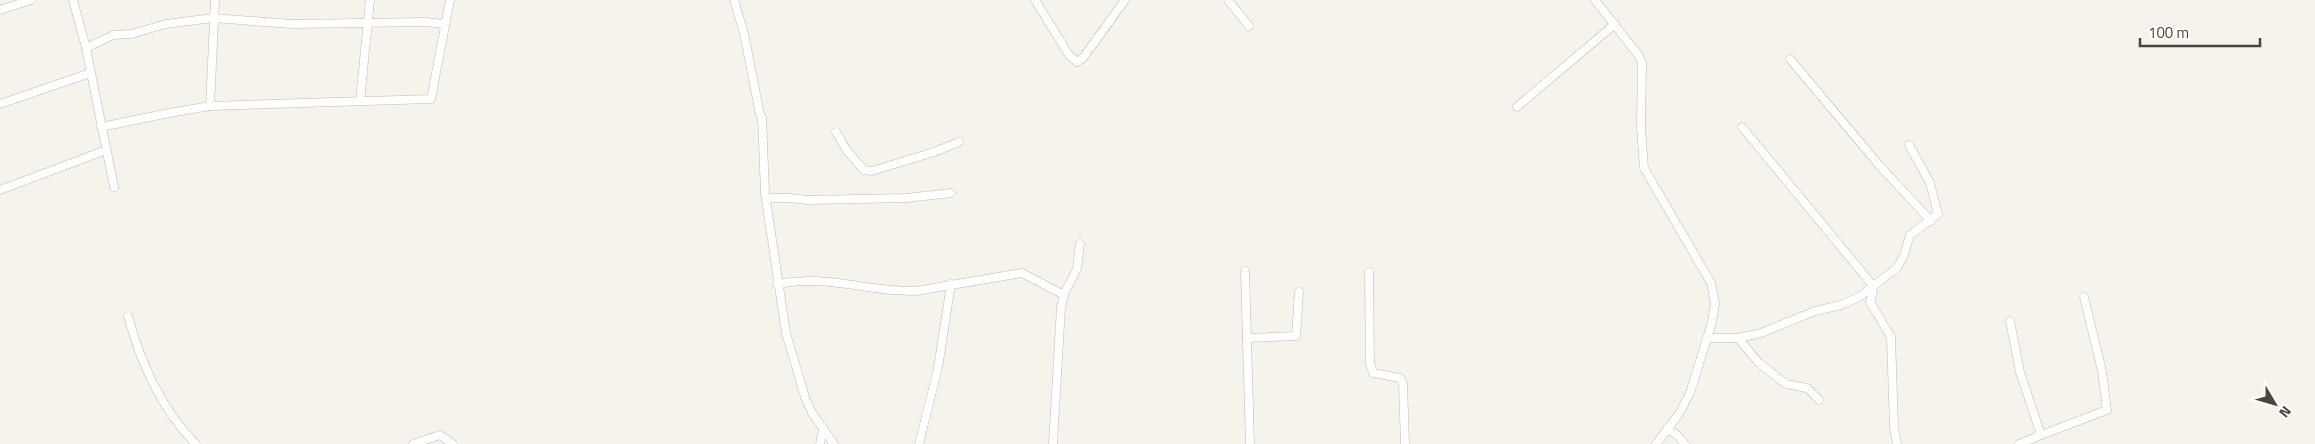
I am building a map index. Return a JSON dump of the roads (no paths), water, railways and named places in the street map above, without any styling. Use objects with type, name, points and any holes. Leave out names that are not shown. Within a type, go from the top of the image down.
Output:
[{"type":"street","points":[[0,10],[31,0]]},
{"type":"street","points":[[73,0],[86,48],[114,187]]},
{"type":"street","points":[[210,106],[215,0]]},
{"type":"street","points":[[360,101],[370,0]]},
{"type":"street","points":[[101,128],[210,106],[431,99],[450,0]]},
{"type":"street","points":[[734,0],[744,33],[760,115],[762,117],[766,198],[777,284],[786,334],[798,379],[812,414],[834,444]]},
{"type":"street","points":[[1035,0],[1069,55],[1077,62],[1083,58],[1125,0]]},
{"type":"street","points":[[1228,0],[1249,26]]},
{"type":"street","points":[[1597,1],[1632,44],[1642,64],[1641,128],[1644,168],[1711,283],[1715,304],[1708,338],[1690,393],[1679,414],[1656,444]]},
{"type":"street","points":[[86,48],[113,35],[131,34],[166,24],[213,18],[292,24],[426,22],[444,24]]},
{"type":"street","points":[[1517,107],[1615,24]]},
{"type":"street","points":[[1790,59],[1930,221]]},
{"type":"street","points":[[0,104],[90,73]]},
{"type":"street","points":[[1742,127],[1849,255],[1873,288],[1870,302],[1891,337],[1894,428],[1897,444]]},
{"type":"street","points":[[836,132],[847,151],[864,170],[872,171],[934,152],[959,142]]},
{"type":"street","points":[[1708,338],[1738,338],[1761,333],[1815,311],[1841,305],[1873,288],[1893,273],[1900,264],[1910,235],[1938,214],[1927,177],[1909,145]]},
{"type":"street","points":[[0,190],[106,150]]},
{"type":"street","points":[[766,198],[808,200],[906,198],[951,193]]},
{"type":"street","points":[[1053,444],[1056,370],[1064,296],[1077,269],[1080,244]]},
{"type":"street","points":[[1245,271],[1250,444]]},
{"type":"street","points":[[1369,272],[1370,363],[1373,373],[1400,378],[1403,383],[1405,444]]},
{"type":"street","points":[[777,284],[800,280],[825,280],[899,291],[916,291],[1022,273],[1064,296]]},
{"type":"street","points":[[919,444],[938,368],[952,284]]},
{"type":"street","points":[[1247,338],[1296,336],[1299,292]]},
{"type":"street","points":[[2019,444],[2107,410],[2102,371],[2084,297]]},
{"type":"street","points":[[128,316],[134,338],[147,370],[171,412],[196,444]]},
{"type":"street","points":[[2010,321],[2020,372],[2042,434]]},
{"type":"street","points":[[1738,338],[1760,363],[1786,384],[1807,388],[1819,400]]},
{"type":"street","points":[[820,444],[823,429]]},
{"type":"street","points":[[1668,429],[1676,434],[1685,444]]},
{"type":"street","points":[[413,444],[440,435],[453,444]]}]
